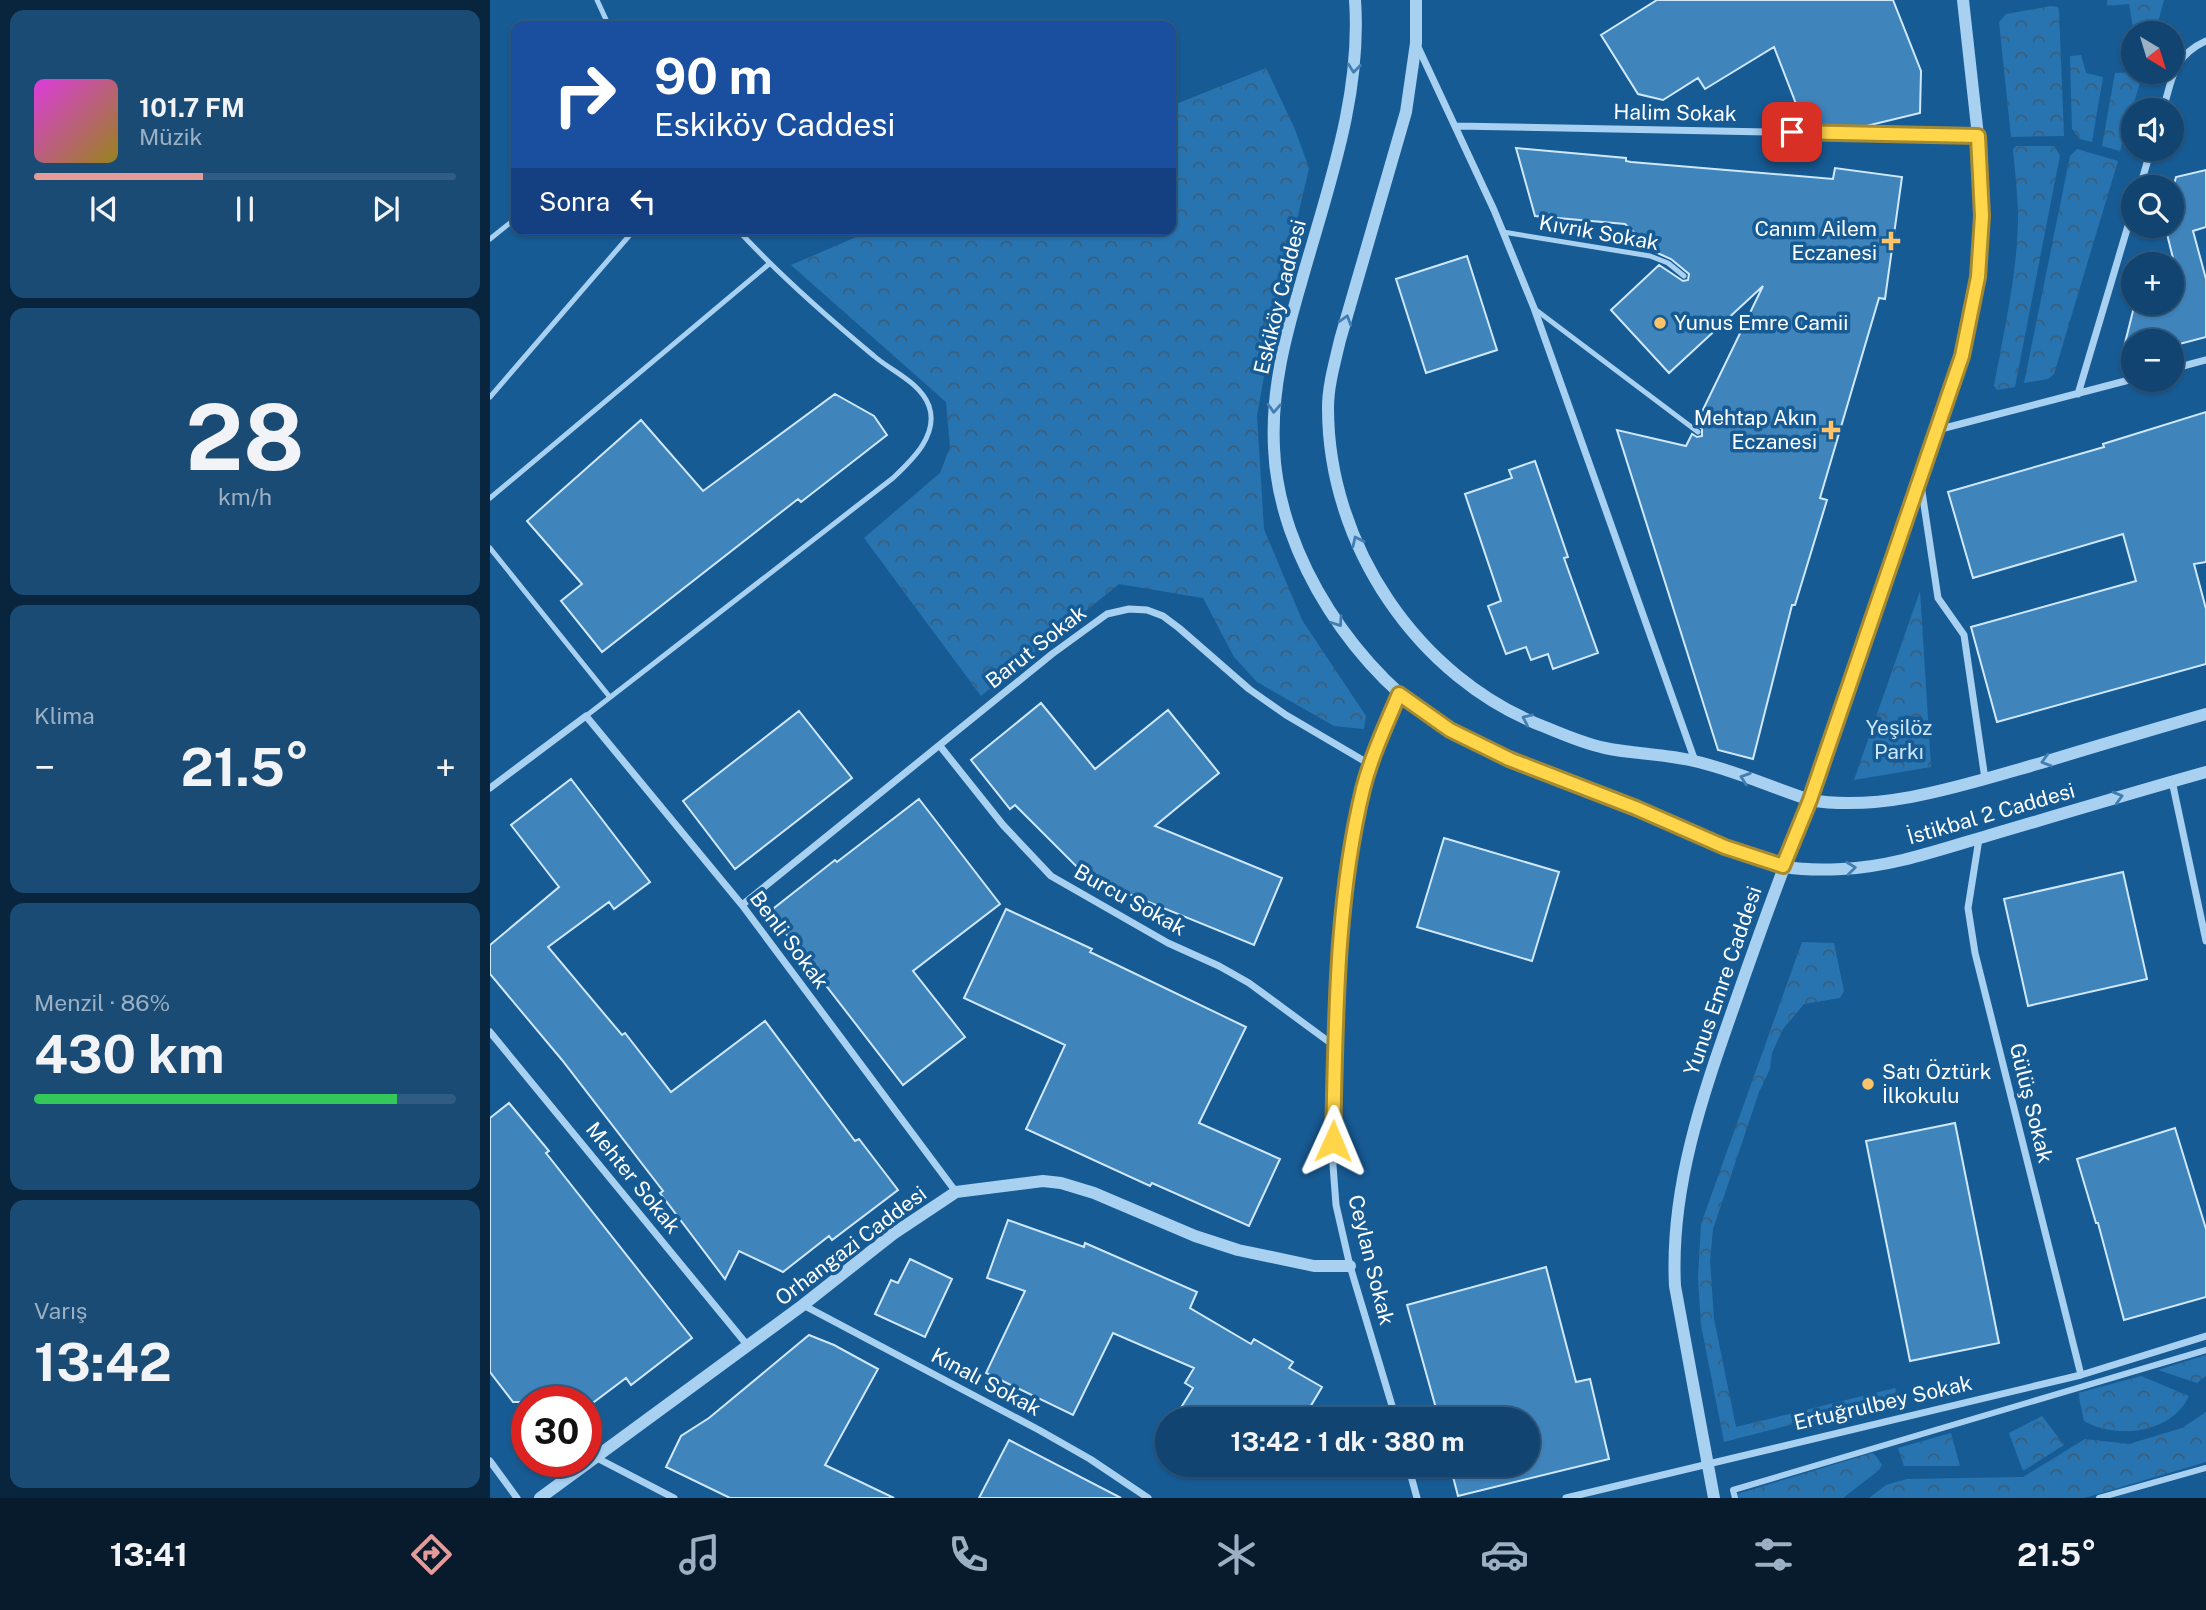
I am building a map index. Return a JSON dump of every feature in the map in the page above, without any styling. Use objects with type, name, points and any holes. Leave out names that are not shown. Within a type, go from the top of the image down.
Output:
[{"type":"street","name":"Eskiköy Caddesi","points":[[1355,0],[1356,58],[1351,96],[1335,166],[1280,359],[1273,408],[1274,452],[1279,490],[1311,579],[1337,623],[1367,661],[1399,694],[1450,730],[1509,759],[1636,808],[1725,847],[1783,866]]},
{"type":"street","name":"İstikbal 2 Caddesi","points":[[1416,0],[1416,43],[1406,112],[1340,340],[1328,407],[1338,491],[1353,535],[1381,590],[1415,635],[1457,677],[1502,708],[1602,748],[1695,761],[1810,800],[1852,804],[1926,793],[1985,779],[2206,714]]},
{"type":"street","name":"Yunus Emre Caddesi","points":[[1714,1498],[1675,1286],[1675,1219],[1681,1179],[1703,1095],[1783,866],[1810,800],[1962,356],[1978,277],[1982,216],[1978,136],[1963,0]]},
{"type":"street","points":[[2167,98],[2179,61],[2193,47],[2206,41]]},
{"type":"street","points":[[1416,43],[1503,232],[1534,308],[1695,761]]},
{"type":"street","name":"Halim Sokak","points":[[1455,126],[1978,136]]},
{"type":"street","points":[[2078,394],[2124,238]]},
{"type":"street","points":[[2184,366],[2206,360]]},
{"type":"street","points":[[1936,430],[2121,382]]},
{"type":"street","points":[[1920,477],[1938,598],[1964,635],[1985,779]]},
{"type":"street","name":"Barut Sokak","points":[[742,905],[1083,631],[1107,614],[1129,609],[1147,610],[1163,616],[1248,689],[1286,715],[1371,765]]},
{"type":"street","name":"Ceylan Sokak","points":[[1392,1407],[1350,1266],[1336,1205],[1333,1165],[1339,935],[1348,860],[1364,787],[1399,694]]},
{"type":"street","points":[[490,788],[586,716]]},
{"type":"street","name":"Benli Sokak","points":[[586,716],[742,905],[956,1192]]},
{"type":"street","name":"Burcu Sokak","points":[[940,746],[1003,825],[1051,876],[1168,943],[1249,983],[1336,1047]]},
{"type":"street","name":"İstikbal 2 Caddesi","points":[[1783,866],[1845,869],[1880,865],[2206,772]]},
{"type":"street","points":[[2172,781],[2206,941]]},
{"type":"street","name":"Gülüş Sokak","points":[[1979,838],[1968,908],[1975,953],[2081,1375]]},
{"type":"street","name":"Mehter Sokak","points":[[490,1032],[748,1346]]},
{"type":"street","name":"Orhangazi Caddesi","points":[[602,1452],[803,1305],[893,1234],[956,1192],[1043,1181],[1061,1183],[1094,1193],[1195,1236],[1238,1250],[1314,1266],[1350,1266]]},
{"type":"street","name":"Kınalı Sokak","points":[[803,1305],[1070,1447],[1149,1498]]},
{"type":"street","name":"Ertuğrulbey Sokak","points":[[1566,1498],[2081,1375],[2206,1336]]},
{"type":"street","points":[[1735,1498],[1733,1490],[2206,1350]]},
{"type":"street","points":[[490,1461],[517,1498]]},
{"type":"street","points":[[602,1461],[674,1498]]},
{"type":"street","points":[[2099,1498],[2206,1468]]},
{"type":"street","name":"Orhangazi Caddesi","points":[[540,1498],[568,1477]]},
{"type":"street","points":[[1411,1477],[1417,1498]]},
{"type":"lane","points":[[597,0],[608,21]]},
{"type":"lane","points":[[490,239],[511,222]]},
{"type":"lane","name":"Kıvrık Sokak","points":[[1503,232],[1650,256],[1668,262],[1684,276]]},
{"type":"lane","points":[[490,397],[630,235]]},
{"type":"lane","points":[[586,716],[893,478],[911,461],[925,442],[930,425],[929,406],[919,391],[876,358],[769,264],[742,235]]},
{"type":"lane","points":[[490,498],[769,264]]},
{"type":"lane","points":[[1534,308],[1698,432]]},
{"type":"lane","points":[[490,548],[609,696]]},
{"type":"green space","points":[[2107,0],[2164,0],[2158,21],[2132,21],[2129,4],[2107,6]]},
{"type":"green space","points":[[2058,7],[2059,11],[2064,136],[2011,137],[1999,22],[2006,14]]},
{"type":"green space","points":[[2081,55],[2086,73],[2103,77],[2092,142],[2080,139],[2072,129],[2070,56]]},
{"type":"green space","points":[[1266,68],[1294,127],[1309,168],[1276,311],[1257,415],[1264,529],[1302,620],[1366,716],[1364,729],[1334,726],[1257,682],[1234,657],[1203,598],[1119,584],[981,696],[864,538],[940,473],[950,447],[946,402],[791,265],[861,235],[1176,235],[1176,104]]},
{"type":"green space","points":[[2115,73],[2121,73],[2121,84],[2140,84],[2135,98],[2121,98],[2120,151],[2102,146]]},
{"type":"green space","points":[[2016,146],[2054,146],[2060,155],[2015,387],[1997,390],[1994,386],[2017,240],[2018,202],[2013,149]]},
{"type":"green space","points":[[2077,149],[2118,161],[2054,374],[2048,379],[2024,383],[2070,156]]},
{"type":"green space","name":"Yeşilöz Parkı","points":[[1920,591],[1931,767],[1854,780]]},
{"type":"green space","points":[[1802,942],[1834,943],[1844,991],[1840,998],[1804,1004],[1783,1029],[1772,1053],[1770,1069],[1759,1092],[1713,1229],[1710,1261],[1714,1319],[1736,1427],[1895,1388],[1899,1397],[1724,1442],[1701,1325],[1698,1278],[1701,1224]]},
{"type":"green space","points":[[2206,1355],[2206,1376],[2197,1383],[2158,1370]]},
{"type":"green space","points":[[2141,1376],[2189,1396],[2170,1418],[2143,1430],[2112,1430],[2084,1421],[2078,1393]]},
{"type":"green space","points":[[2206,1412],[2206,1462],[2084,1498],[1869,1498],[1886,1485],[1907,1479],[2023,1477],[2085,1439],[2129,1444],[2182,1428]]},
{"type":"green space","points":[[2042,1416],[2064,1445],[2023,1471],[2009,1433]]},
{"type":"green space","points":[[1951,1433],[1960,1466],[1904,1466],[1898,1448]]},
{"type":"green space","points":[[1872,1453],[1882,1465],[1879,1470],[1843,1498],[1738,1498],[1737,1494]]},
{"type":"building","points":[[1657,0],[1893,0],[1921,71],[1920,113],[1858,128],[1805,127],[1774,47],[1705,89],[1698,78],[1663,100],[1638,94],[1601,35]]},
{"type":"building","points":[[1516,148],[1626,158],[1626,161],[1631,162],[1833,179],[1835,168],[1902,177],[1885,299],[1879,298],[1820,498],[1827,500],[1795,605],[1792,605],[1753,759],[1718,750],[1617,430],[1686,446],[1692,434],[1702,436],[1702,429],[1696,424],[1763,286],[1669,373],[1611,310],[1659,265],[1683,281],[1688,280],[1689,274],[1671,259],[1655,252],[1625,224],[1535,216]]},
{"type":"building","points":[[2206,170],[2206,227],[2193,231],[2206,279],[2206,337],[2184,343],[2184,329],[2128,329],[2132,315],[2184,315],[2184,252],[2172,252],[2168,238],[2184,238],[2184,175]]},
{"type":"building","points":[[1467,256],[1497,350],[1426,373],[1396,279]]},
{"type":"building","points":[[835,394],[874,416],[887,435],[801,502],[798,499],[602,652],[561,601],[582,584],[527,521],[641,420],[703,491]]},
{"type":"building","points":[[2206,412],[2206,562],[2194,564],[2206,609],[2206,664],[1997,722],[1971,627],[2136,581],[2123,534],[1973,578],[1948,492],[2104,447],[2103,444]]},
{"type":"building","points":[[1535,461],[1568,557],[1564,558],[1598,653],[1553,669],[1548,654],[1531,660],[1526,647],[1506,654],[1488,606],[1501,601],[1465,494],[1512,478],[1509,470]]},
{"type":"building","points":[[1041,703],[1095,769],[1168,710],[1219,773],[1155,826],[1282,878],[1254,945],[1087,877],[1015,805],[1010,809],[971,760]]},
{"type":"building","points":[[799,711],[852,778],[735,869],[683,801]]},
{"type":"building","points":[[571,779],[650,882],[614,909],[609,902],[548,947],[622,1035],[625,1033],[671,1092],[765,1021],[855,1141],[859,1139],[898,1190],[832,1240],[829,1236],[783,1272],[739,1251],[725,1279],[660,1193],[663,1191],[562,1060],[490,974],[490,945],[559,887],[511,825]]},
{"type":"building","points":[[919,799],[1000,904],[913,971],[965,1037],[903,1085],[769,912]]},
{"type":"building","points":[[1444,838],[1559,872],[1532,961],[1417,927]]},
{"type":"building","points":[[2123,872],[2147,979],[2028,1006],[2004,899]]},
{"type":"building","points":[[1006,909],[1246,1027],[1199,1123],[1280,1159],[1249,1226],[1152,1183],[1150,1186],[1026,1129],[1065,1045],[964,998]]},
{"type":"building","points":[[509,1103],[692,1338],[631,1385],[626,1378],[602,1396],[602,1386],[511,1386],[511,1399],[490,1372],[490,1118]]},
{"type":"building","points":[[1955,1123],[1999,1343],[1910,1361],[1866,1141]]},
{"type":"building","points":[[2175,1128],[2206,1229],[2206,1297],[2124,1320],[2098,1223],[2077,1159]]},
{"type":"building","points":[[1008,1220],[1084,1247],[1085,1243],[1197,1292],[1190,1308],[1251,1344],[1254,1339],[1293,1362],[1289,1368],[1322,1387],[1310,1407],[1181,1407],[1193,1388],[1185,1383],[1194,1368],[1113,1333],[1073,1415],[986,1373],[1025,1291],[987,1278]]},
{"type":"building","points":[[910,1259],[952,1279],[925,1337],[875,1314],[891,1280],[898,1283]]},
{"type":"building","points":[[1546,1267],[1576,1382],[1590,1379],[1609,1459],[1540,1476],[1540,1407],[1436,1407],[1407,1305]]},
{"type":"building","points":[[809,1335],[878,1369],[825,1465],[894,1498],[730,1498],[666,1467],[681,1436],[709,1418]]},
{"type":"building","points":[[1009,1440],[1121,1498],[979,1498]]},
{"type":"building","points":[[1453,1477],[1536,1477],[1458,1496]]},
{"type":"place","name":"Canım Ailem Eczanesi","points":[[1891,241]]},
{"type":"place","name":"Yunus Emre Camii","points":[[1660,323]]},
{"type":"place","name":"Mehtap Akın Eczanesi","points":[[1831,430]]},
{"type":"place","name":"Satı Öztürk İlkokulu","points":[[1868,1084]]},
{"type":"route","points":[[1333,1141],[1339,935],[1348,860],[1364,787],[1399,694],[1450,730],[1509,759],[1636,808],[1725,847],[1783,866],[1810,800],[1962,356],[1978,277],[1982,216],[1978,136],[1792,132]]}]
